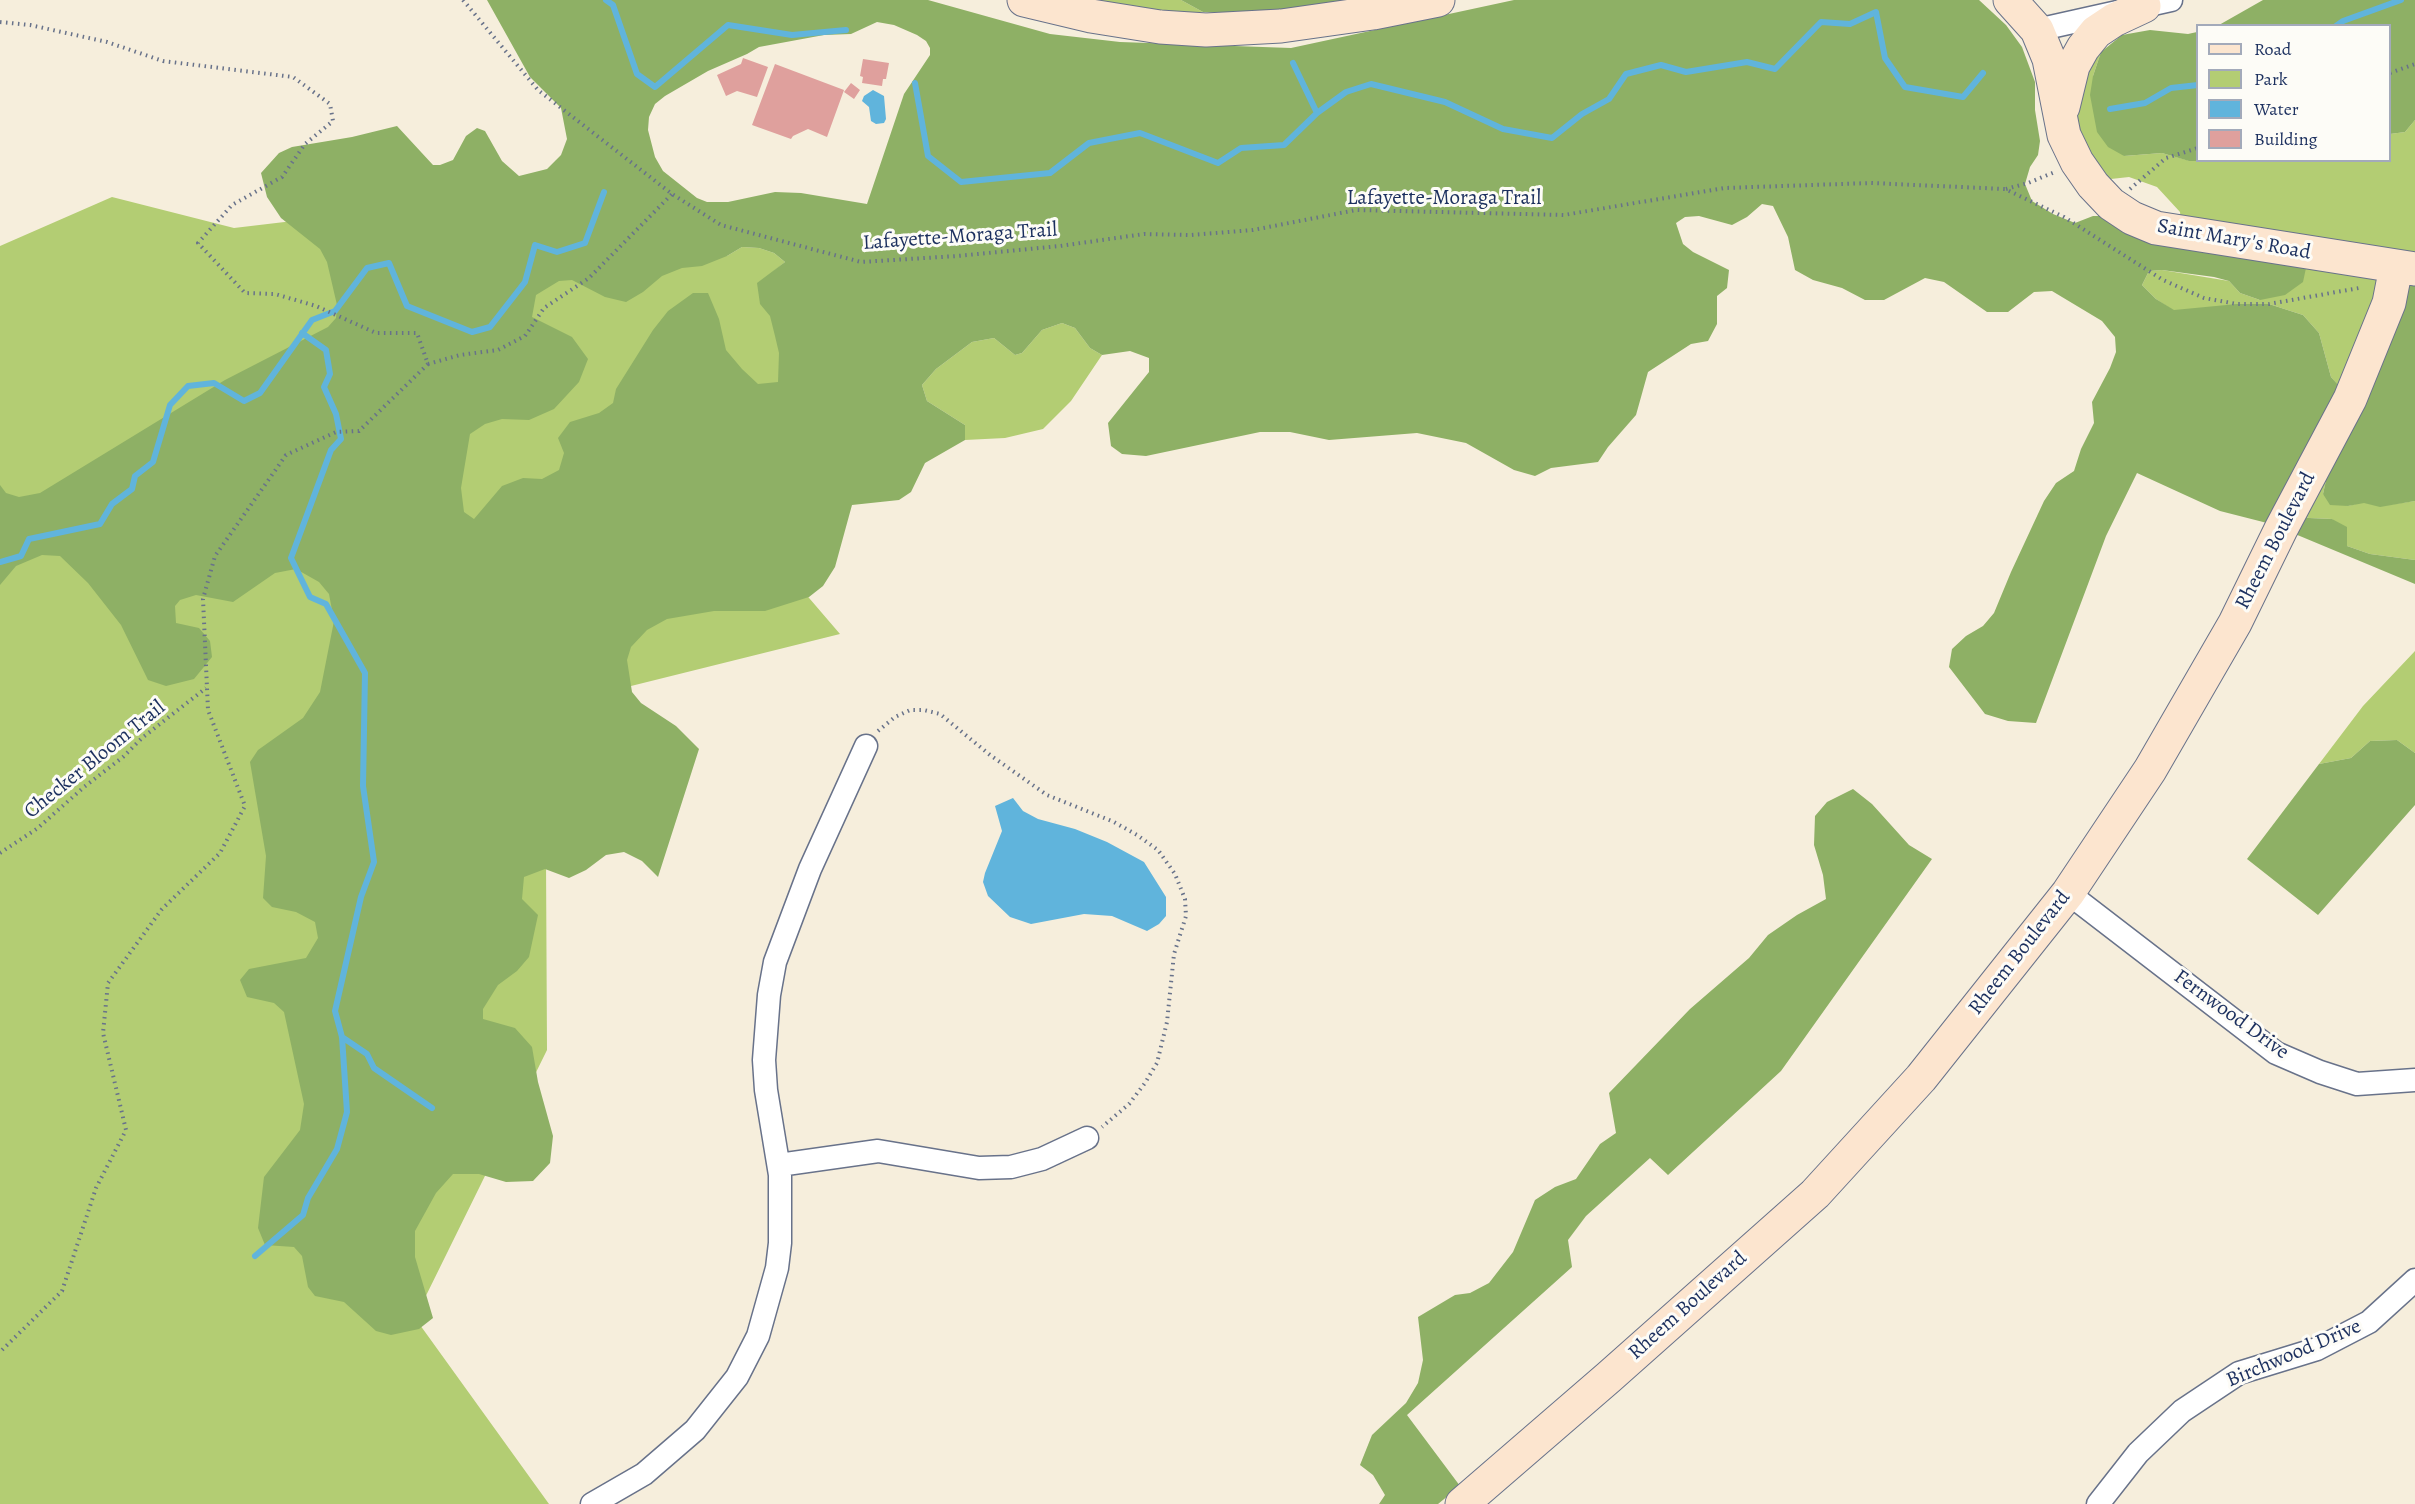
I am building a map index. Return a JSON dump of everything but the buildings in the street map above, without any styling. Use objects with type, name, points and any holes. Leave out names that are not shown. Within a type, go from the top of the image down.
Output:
[{"type":"street","points":[[1024,0],[1090,16],[1160,27],[1206,30],[1281,26],[1373,13],[1438,0]]},
{"type":"street","name":"Saint Mary's Road","points":[[2010,0],[2037,30],[2049,59],[2064,135],[2077,162],[2093,185],[2111,204],[2132,218],[2156,228],[2401,274]]},
{"type":"street","points":[[2037,30],[2158,3]]},
{"type":"street","points":[[2061,118],[2073,66],[2083,48],[2096,32],[2114,20],[2158,3]]},
{"type":"street","name":"Rheem Boulevard","points":[[1462,1504],[1815,1194],[1921,1078],[2068,893],[2150,770],[2235,623],[2281,528],[2350,399],[2401,274]]},
{"type":"street","points":[[592,1504],[644,1474],[695,1430],[724,1395],[748,1357],[758,1336],[777,1268],[780,1243],[779,1165],[766,1090],[764,1060],[769,995],[775,962],[810,869],[866,746]]},
{"type":"street","name":"Fernwood Drive","points":[[2068,893],[2276,1053],[2320,1072],[2357,1084],[2415,1080]]},
{"type":"street","points":[[779,1165],[878,1151],[979,1168],[1011,1167],[1042,1159],[1087,1138]]},
{"type":"street","name":"Birchwood Drive","points":[[2098,1504],[2138,1453],[2182,1411],[2239,1373],[2317,1349],[2369,1322],[2415,1280]]},
{"type":"path","name":"Lafayette-Moraga Trail","points":[[463,0],[538,90],[672,194],[722,225],[861,262],[1060,246],[1144,234],[1191,235],[1253,230],[1356,210],[1564,215],[1724,188],[1871,183],[2005,189],[2064,217],[2163,280],[2204,298],[2237,304],[2269,304],[2363,287],[2401,274]]},
{"type":"path","points":[[0,22],[30,25],[107,42],[163,62],[293,76],[330,104],[333,121],[305,144],[282,177],[232,205],[198,243],[245,293],[275,294],[316,306],[376,333],[417,333],[428,364]]},
{"type":"path","points":[[2391,73],[2415,64]]},
{"type":"path","points":[[2111,204],[2166,158],[2196,149]]},
{"type":"path","points":[[2005,189],[2028,183],[2077,162]]},
{"type":"path","points":[[0,1352],[62,1291],[96,1188],[126,1130],[103,1033],[108,983],[162,909],[220,853],[245,806],[208,710],[203,599],[215,556],[286,455],[336,432],[359,431],[428,364],[460,355],[498,350],[525,336],[543,308],[589,278],[672,194]]},
{"type":"path","name":"Checker Bloom Trail","points":[[0,853],[38,828],[84,787],[123,757],[142,738],[206,688]]},
{"type":"path","points":[[866,746],[882,726],[910,710],[924,710],[940,714],[1047,795],[1114,822],[1137,835],[1158,850],[1175,874],[1185,899],[1186,916],[1174,954],[1167,1022],[1156,1064],[1129,1104],[1087,1138]]},
{"type":"green space","points":[[487,0],[928,0],[1050,34],[1120,42],[1291,48],[1514,0],[1979,0],[2006,25],[2022,47],[2035,82],[2035,110],[2040,141],[2038,155],[2030,167],[2025,184],[2032,201],[2053,214],[2075,223],[2093,216],[2109,216],[2309,254],[2303,282],[2285,295],[2260,300],[2240,293],[2229,281],[2214,277],[2162,270],[2149,271],[2142,285],[2156,299],[2174,310],[2237,304],[2269,304],[2303,315],[2319,333],[2331,377],[2350,398],[2415,269],[2415,501],[2380,507],[2364,503],[2348,506],[2330,505],[2323,494],[2330,462],[2289,514],[2332,519],[2347,527],[2347,546],[2370,554],[2415,560],[2415,584],[2271,524],[2220,511],[2137,473],[2106,536],[2036,723],[2008,721],[1985,714],[1949,667],[1952,649],[1966,636],[1983,626],[1994,613],[2044,501],[2056,483],[2074,471],[2081,449],[2094,423],[2092,402],[2116,352],[2115,337],[2102,321],[2052,291],[2034,292],[2008,312],[1987,312],[1944,282],[1925,278],[1884,300],[1865,300],[1842,288],[1813,280],[1795,270],[1788,237],[1773,206],[1762,204],[1747,217],[1732,225],[1699,216],[1685,217],[1676,223],[1683,244],[1693,252],[1729,270],[1727,288],[1717,296],[1717,324],[1708,341],[1691,344],[1648,372],[1636,415],[1598,462],[1551,468],[1535,476],[1514,470],[1466,443],[1417,433],[1329,440],[1290,432],[1260,432],[1146,456],[1122,454],[1111,446],[1108,423],[1149,372],[1149,358],[1130,351],[1102,355],[1090,348],[1075,328],[1062,323],[1042,330],[1022,353],[1015,355],[994,338],[972,342],[936,369],[922,385],[927,401],[965,425],[965,440],[925,463],[911,492],[899,500],[852,505],[835,567],[823,586],[809,597],[765,611],[714,611],[667,619],[647,630],[631,647],[627,660],[632,692],[641,703],[676,726],[699,749],[658,877],[642,861],[624,852],[606,855],[586,870],[569,878],[545,869],[524,877],[522,899],[538,915],[529,957],[517,971],[498,985],[483,1009],[483,1019],[515,1028],[532,1047],[538,1082],[553,1136],[550,1163],[533,1181],[506,1182],[479,1174],[453,1174],[436,1193],[415,1231],[415,1257],[433,1318],[419,1329],[391,1335],[376,1331],[344,1302],[315,1296],[308,1287],[302,1256],[294,1247],[265,1245],[258,1228],[264,1177],[300,1130],[304,1104],[284,1012],[274,1003],[247,997],[240,980],[249,969],[306,958],[318,938],[315,922],[296,912],[272,907],[263,898],[266,856],[250,762],[258,750],[303,718],[320,692],[334,621],[329,594],[319,582],[296,569],[275,573],[233,602],[196,595],[180,600],[175,606],[176,623],[199,628],[210,641],[212,657],[194,679],[166,686],[148,680],[121,625],[88,583],[60,556],[42,555],[16,566],[0,585],[0,485],[6,493],[19,497],[40,493],[225,380],[328,327],[336,318],[337,305],[327,262],[320,249],[281,218],[267,197],[261,173],[279,153],[292,147],[352,137],[397,126],[433,165],[440,165],[453,160],[466,136],[477,128],[485,131],[502,161],[519,176],[547,169],[561,155],[567,139],[561,108],[530,77]],"holes":[[[877,22],[894,25],[917,35],[926,41],[930,48],[930,55],[904,94],[867,204],[801,193],[775,192],[728,202],[707,202],[697,198],[663,171],[655,157],[648,130],[649,117],[655,104],[665,96],[708,71],[759,47],[824,35],[851,34]],[[742,247],[759,248],[774,253],[785,262],[757,283],[760,304],[770,316],[779,353],[778,382],[758,384],[742,369],[726,350],[719,319],[708,293],[693,293],[668,311],[653,330],[616,389],[613,403],[599,413],[570,422],[558,438],[564,453],[559,470],[542,479],[523,478],[502,486],[474,519],[464,512],[461,488],[470,434],[485,424],[502,419],[529,420],[554,409],[579,382],[588,359],[572,337],[532,317],[536,295],[559,281],[572,280],[605,297],[626,302],[643,292],[662,276],[682,268],[702,266]]]},
{"type":"green space","points":[[1069,0],[1181,0],[1203,12],[1158,17]]},
{"type":"green space","points":[[1181,0],[1356,0],[1301,9],[1239,14],[1203,12]]},
{"type":"green space","points":[[2263,0],[2415,0],[2415,120],[2405,132],[2391,134],[2391,24],[2221,24]]},
{"type":"green space","points":[[2150,30],[2188,34],[2196,32],[2196,161],[2162,153],[2124,156],[2108,147],[2097,132],[2090,95],[2093,76],[2101,52],[2122,35]]},
{"type":"green space","points":[[2101,52],[2093,76],[2124,156],[2162,153],[2196,162],[2391,162],[2391,134],[2405,132],[2415,120],[2415,269],[2350,399],[2331,377],[2319,333],[2303,315],[2269,304],[2174,311],[2156,299],[2142,285],[2149,271],[2162,270],[2229,281],[2240,293],[2260,300],[2182,233],[2180,212],[2157,187],[2129,177],[2111,179],[2093,185],[2077,162],[2073,66]]},
{"type":"green space","points":[[112,197],[234,228],[394,209],[727,256],[742,247],[759,248],[774,253],[785,262],[774,271],[843,282],[761,542],[840,634],[623,688],[546,860],[547,1050],[415,1318],[549,1504],[0,1504],[0,246]]},
{"type":"green space","points":[[1062,323],[1075,328],[1090,348],[1102,355],[1071,401],[1043,429],[1005,438],[965,440],[965,425],[927,401],[922,385],[936,369],[972,342],[994,338],[1015,355],[1022,353],[1042,330]]},
{"type":"green space","points":[[2330,462],[2323,494],[2348,506],[2363,502],[2380,506],[2415,501],[2415,560],[2370,554],[2347,546],[2332,519],[2309,518],[2289,513]]},
{"type":"green space","points":[[2415,651],[2415,753],[2397,740],[2370,741],[2351,758],[2319,764],[2363,706]]},
{"type":"green space","points":[[2397,740],[2415,753],[2415,805],[2318,915],[2247,859],[2319,764],[2351,758],[2370,741]]},
{"type":"green space","points":[[1853,789],[1872,804],[1909,845],[1932,859],[1781,1071],[1668,1175],[1650,1158],[1586,1216],[1568,1240],[1572,1267],[1407,1415],[1460,1486],[1438,1504],[1379,1504],[1385,1495],[1373,1475],[1360,1465],[1372,1435],[1406,1403],[1418,1383],[1423,1360],[1418,1317],[1455,1295],[1470,1293],[1489,1283],[1513,1252],[1535,1200],[1555,1187],[1576,1179],[1600,1144],[1616,1133],[1609,1093],[1690,1009],[1749,958],[1768,935],[1826,899],[1823,875],[1814,845],[1815,816],[1827,802]]},
{"type":"water","points":[[873,90],[884,96],[886,119],[884,123],[876,124],[871,121],[869,107],[862,101],[864,96]]},
{"type":"water","points":[[1013,798],[1023,811],[1038,819],[1075,829],[1107,842],[1144,862],[1166,897],[1166,916],[1159,924],[1147,931],[1112,916],[1084,914],[1031,924],[1010,917],[988,896],[983,882],[1002,831],[995,806]]},
{"type":"waterway","points":[[606,0],[613,5],[637,74],[655,87],[728,25],[792,35],[846,30]]},
{"type":"waterway","points":[[2339,24],[2401,0]]},
{"type":"waterway","points":[[915,83],[928,156],[961,182],[1050,173],[1089,143],[1140,133],[1218,163],[1241,148],[1284,145],[1317,113],[1346,92],[1371,84],[1445,102],[1503,129],[1552,138],[1582,114],[1609,99],[1626,74],[1661,65],[1686,72],[1747,62],[1775,69],[1821,22],[1850,24],[1876,12],[1885,58],[1905,87],[1963,97],[1983,73]]},
{"type":"waterway","points":[[1293,63],[1317,113]]},
{"type":"waterway","points":[[2110,109],[2145,103],[2171,88],[2196,85]]},
{"type":"waterway","points":[[0,562],[21,556],[29,539],[100,524],[112,504],[132,489],[135,476],[153,462],[170,405],[188,386],[214,383],[244,401],[260,393],[312,320],[335,311],[367,268],[389,263],[407,306],[472,332],[490,327],[525,282],[535,245],[557,252],[585,243],[604,192]]},
{"type":"waterway","points":[[255,1256],[303,1215],[308,1198],[337,1149],[347,1112],[342,1037],[335,1011],[361,897],[374,862],[363,786],[365,673],[326,604],[310,597],[291,558],[331,450],[341,439],[336,414],[324,387],[330,374],[326,350],[302,333]]},
{"type":"waterway","points":[[342,1037],[367,1054],[374,1068],[432,1108]]}]
